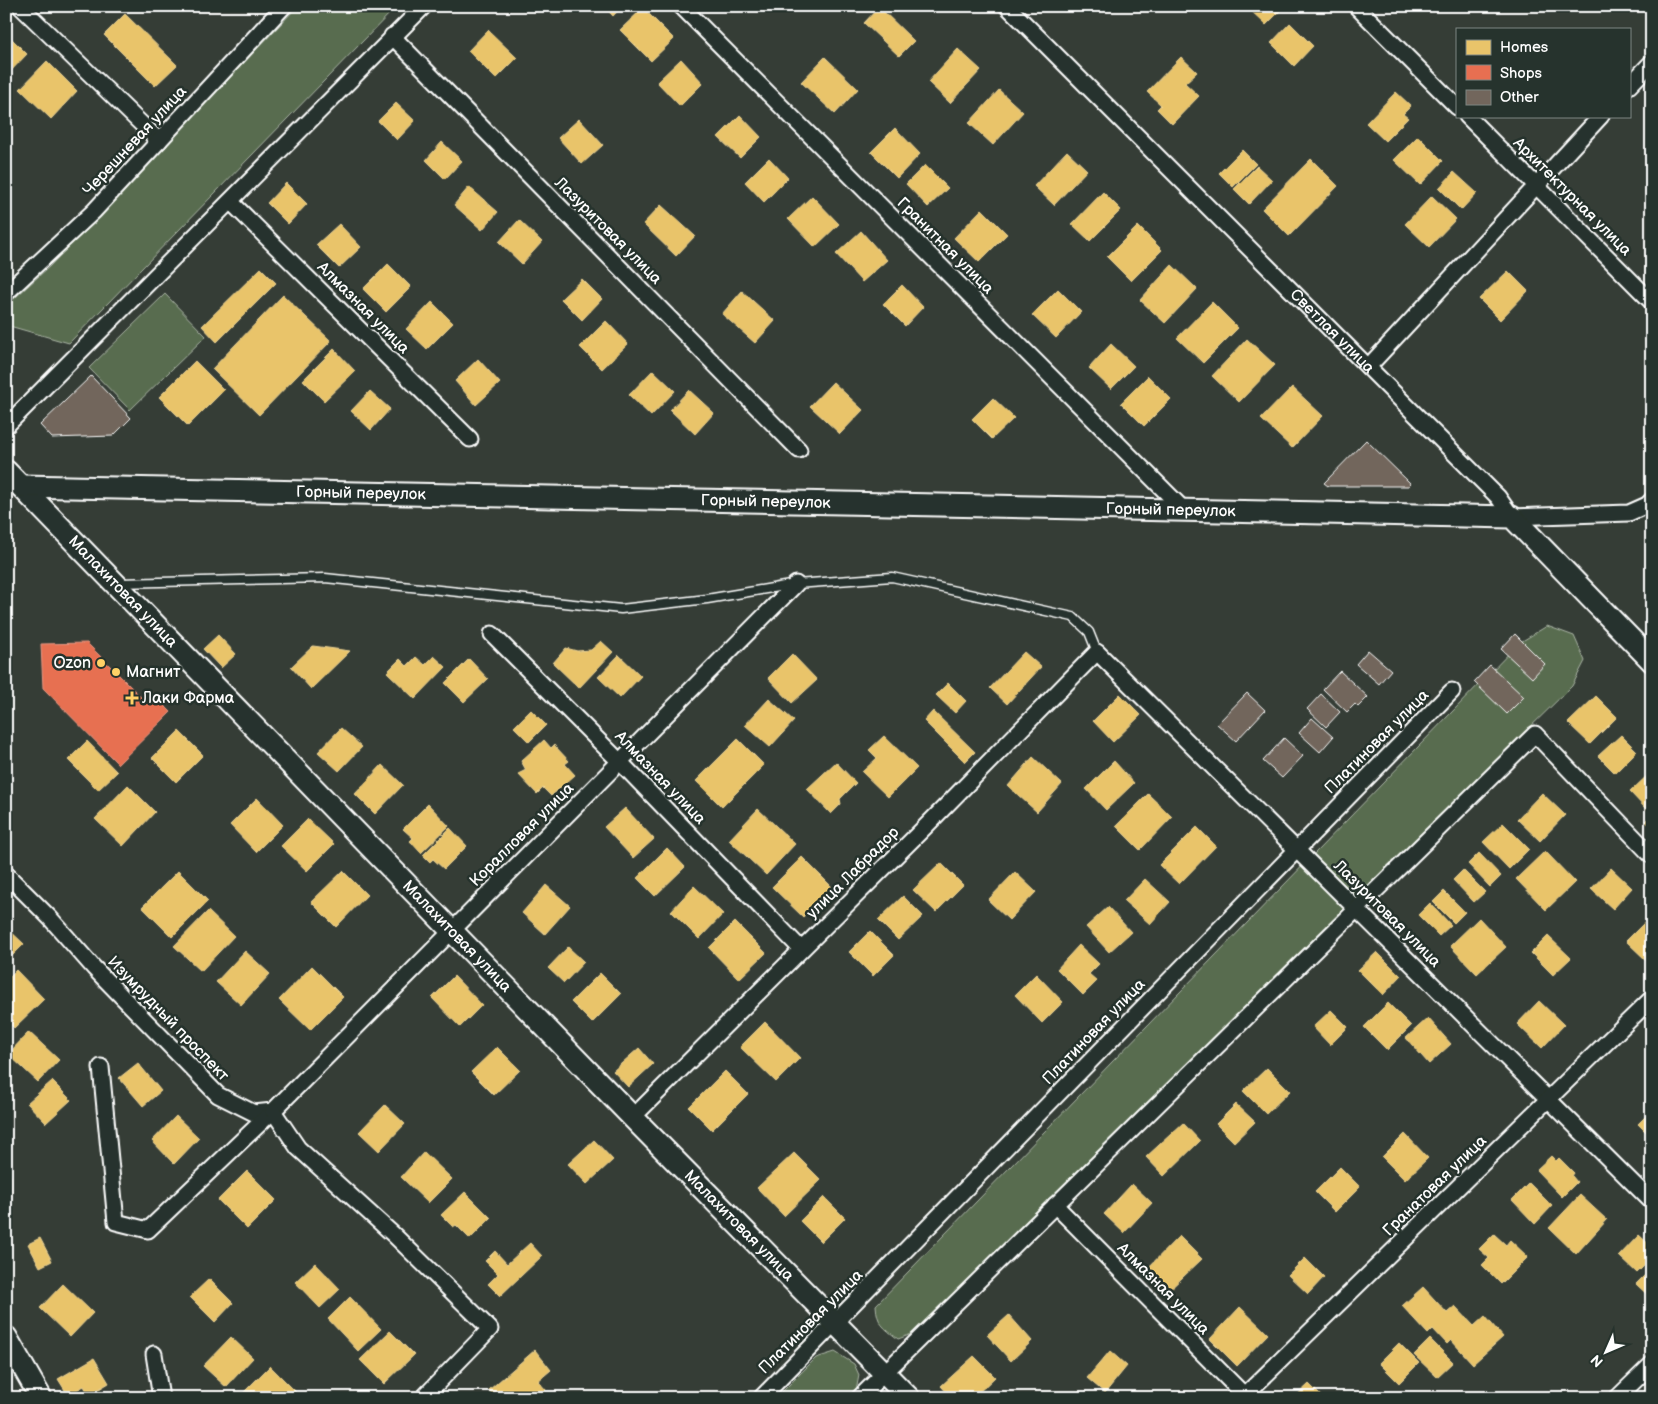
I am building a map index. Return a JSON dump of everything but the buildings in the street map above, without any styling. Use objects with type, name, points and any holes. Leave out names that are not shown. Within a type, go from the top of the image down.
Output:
[{"type":"street","points":[[20,6],[159,142]]},
{"type":"street","name":"Черешневая улица","points":[[6,293],[94,211],[284,6]]},
{"type":"street","points":[[6,426],[231,202],[392,36],[424,6]]},
{"type":"street","name":"Гранитная улица","points":[[681,6],[1184,510]]},
{"type":"street","name":"Светлая улица","points":[[1007,6],[1498,497],[1512,517],[1652,661]]},
{"type":"street","points":[[1356,6],[1456,105]]},
{"type":"street","name":"Лазуритовая улица","points":[[392,36],[799,450]]},
{"type":"street","points":[[1630,85],[1652,62]]},
{"type":"street","name":"Архитектурная улица","points":[[1469,118],[1652,302]]},
{"type":"street","points":[[1368,367],[1599,118]]},
{"type":"street","name":"Алмазная улица","points":[[231,202],[470,439]]},
{"type":"street","name":"Малахитовая улица","points":[[6,471],[633,1117],[909,1398]]},
{"type":"street","name":"Горный переулок","points":[[21,486],[1512,517]]},
{"type":"street","points":[[1512,517],[1630,513],[1647,505],[1652,500]]},
{"type":"street","name":"Коралловая улица","points":[[101,1066],[116,1222],[148,1230],[273,1111],[796,584]]},
{"type":"street","name":"Алмазная улица","points":[[492,634],[620,762],[801,949]]},
{"type":"street","name":"Лазуритовая улица","points":[[1097,652],[1652,1202]]},
{"type":"street","name":"улица Лабрадор","points":[[633,1117],[926,826],[1097,652]]},
{"type":"street","name":"Платиновая улица","points":[[761,1398],[1452,691]]},
{"type":"street","points":[[859,1398],[1535,734],[1652,856]]},
{"type":"street","name":"Изумрудный проспект","points":[[6,874],[218,1096],[254,1113],[273,1111]]},
{"type":"street","name":"Гранатовая улица","points":[[1244,1397],[1652,998]]},
{"type":"street","points":[[273,1111],[298,1148],[395,1236],[490,1330],[423,1398]]},
{"type":"street","name":"Алмазная улица","points":[[1055,1205],[1244,1397]]},
{"type":"street","points":[[6,1337],[41,1398]]},
{"type":"street","points":[[154,1354],[161,1398]]},
{"type":"street","points":[[1617,1398],[1652,1364]]},
{"type":"lane","points":[[115,584],[325,578],[621,609],[707,599],[796,584],[892,577],[1073,617],[1089,632],[1097,652]]},
{"type":"green space","points":[[298,6],[397,6],[69,343],[6,325],[6,306],[50,266]]},
{"type":"green space","points":[[165,294],[206,336],[130,410],[89,368]]},
{"type":"green space","points":[[1547,626],[1574,636],[1585,661],[1572,686],[912,1334],[898,1339],[885,1328],[879,1321],[876,1305],[1519,643]]},
{"type":"green space","points":[[835,1352],[854,1364],[859,1375],[856,1391],[849,1398],[776,1398],[816,1358]]},
{"type":"place","name":"Ozon","points":[[101,663]]},
{"type":"place","name":"Магнит","points":[[116,672]]},
{"type":"place","name":"Лаки Фарма","points":[[132,698]]}]
